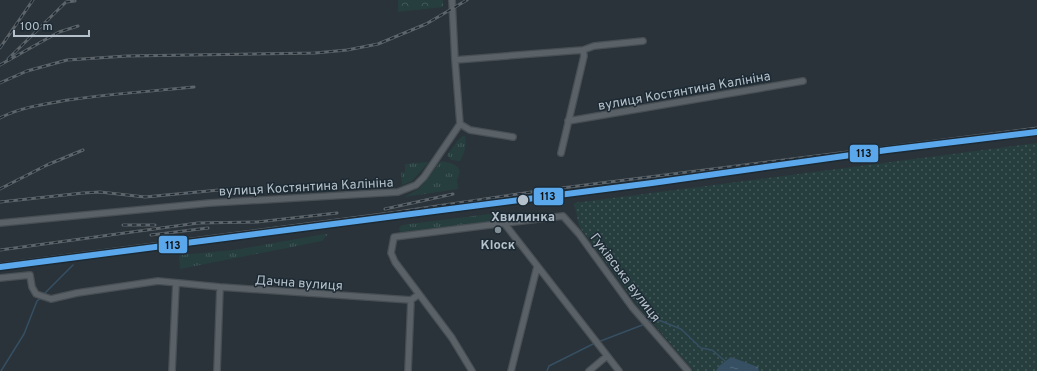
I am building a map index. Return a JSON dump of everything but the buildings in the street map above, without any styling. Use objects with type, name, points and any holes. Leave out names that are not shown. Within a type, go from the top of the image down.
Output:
[{"type":"street","points":[[452,0],[460,124],[470,130],[513,138]]},
{"type":"street","points":[[455,60],[583,50],[594,46],[643,41]]},
{"type":"street","points":[[561,153],[584,56],[583,50]]},
{"type":"street","name":"вулиця Костянтина Калініна","points":[[568,121],[803,81]]},
{"type":"street","name":"вулиця Костянтина Калініна","points":[[0,223],[210,203],[398,192],[416,185],[424,177],[460,124]]},
{"type":"street","name":"Гуківська вулиця","points":[[504,223],[563,216],[579,234],[632,307],[688,371]]},
{"type":"street","points":[[472,371],[452,338],[395,262],[391,253],[394,237],[504,223],[618,371]]},
{"type":"street","points":[[511,371],[537,267]]},
{"type":"street","name":"Дачна вулиця","points":[[0,278],[30,275],[32,287],[40,296],[51,299],[77,293],[158,281],[220,287],[411,300]]},
{"type":"street","points":[[172,371],[176,283]]},
{"type":"street","points":[[216,371],[220,287]]},
{"type":"street","points":[[408,371],[411,300],[418,294]]},
{"type":"street","points":[[589,371],[607,356]]},
{"type":"green space","points":[[398,0],[443,0],[443,7],[398,12]]},
{"type":"green space","points":[[465,136],[466,139],[466,145],[462,158],[460,161],[451,160],[447,155],[458,140]]},
{"type":"green space","points":[[1037,143],[1037,371],[694,371],[638,306],[579,226],[574,203]]},
{"type":"green space","points":[[441,161],[454,164],[460,171],[457,181],[458,189],[404,197],[419,189]]},
{"type":"green space","points":[[429,162],[412,181],[402,185],[401,172],[405,172],[405,164]]},
{"type":"green space","points":[[489,214],[496,215],[498,221],[400,232],[399,228],[402,225]]},
{"type":"green space","points":[[328,234],[322,241],[180,269],[179,255],[234,250]]},
{"type":"water","points":[[731,357],[758,367],[759,371],[716,371],[719,366]]},
{"type":"waterway","points":[[43,295],[73,265]]},
{"type":"waterway","points":[[1,371],[24,334],[37,301],[41,298]]},
{"type":"waterway","points":[[649,322],[656,319],[681,329],[701,348],[712,350],[725,361]]},
{"type":"waterway","points":[[598,342],[645,324]]},
{"type":"waterway","points":[[547,371],[549,366],[595,343]]},
{"type":"railway","points":[[0,48],[33,0]]},
{"type":"railway","points":[[0,83],[27,71],[67,60],[127,56],[315,53],[347,50],[378,44],[426,24],[467,0]]},
{"type":"railway","points":[[8,59],[66,2],[75,1]]},
{"type":"railway","points":[[0,65],[59,32],[78,26]]},
{"type":"railway","points":[[0,118],[25,109],[68,100],[194,87]]},
{"type":"railway","points":[[0,264],[390,213],[538,191],[1037,128]]},
{"type":"railway","points":[[0,189],[47,165],[83,150]]},
{"type":"railway","points":[[0,202],[100,192],[145,197],[219,190]]},
{"type":"railway","points":[[385,209],[453,194]]},
{"type":"railway","points":[[0,250],[198,223],[257,222],[337,213]]},
{"type":"railway","points":[[123,225],[155,225]]},
{"type":"railway","points":[[151,235],[208,228]]},
{"type":"transit line","name":"113","points":[[0,267],[652,183],[887,150],[1037,132]]},
{"type":"place","name":"Хвилинка","points":[[523,200]]},
{"type":"place","name":"Кіоск","points":[[498,230]]}]
